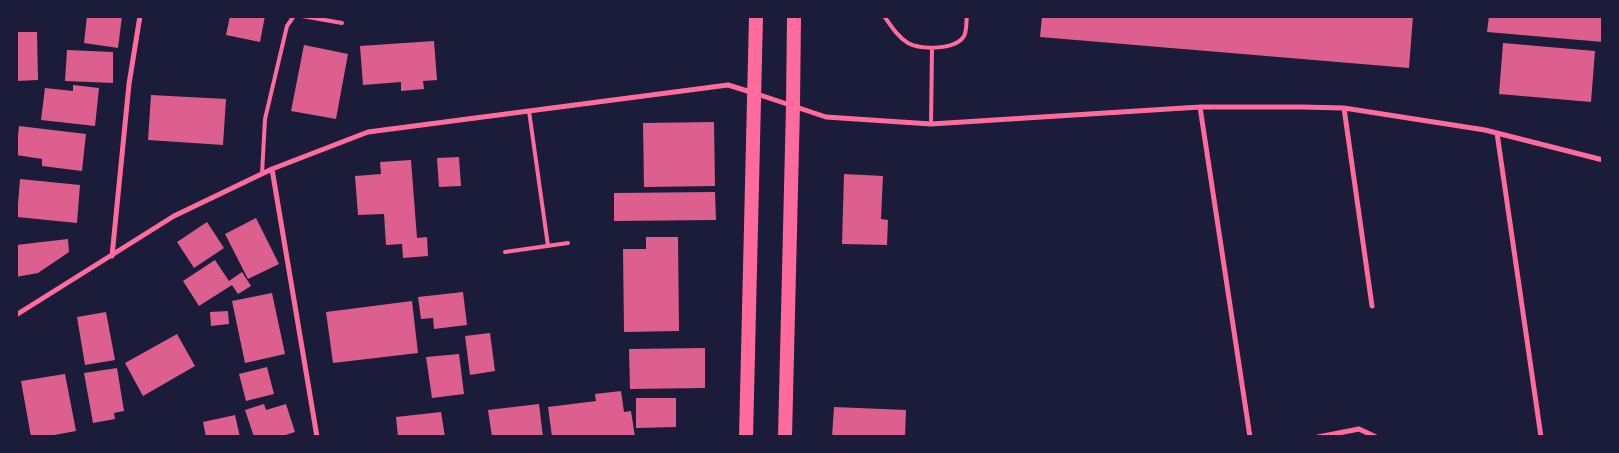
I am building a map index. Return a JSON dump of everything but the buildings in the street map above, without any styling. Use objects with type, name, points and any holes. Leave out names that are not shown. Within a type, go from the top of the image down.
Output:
[{"type":"highway","points":[[746,437],[756,16]]},
{"type":"highway","points":[[785,437],[794,16]]},
{"type":"street","points":[[112,256],[130,84],[140,16]]},
{"type":"street","points":[[16,315],[174,216],[272,169],[368,132],[728,85],[826,117],[931,124],[1200,108],[1344,108],[1497,133],[1603,160]]},
{"type":"street","points":[[1200,108],[1250,437]]},
{"type":"street","points":[[1344,108],[1372,306]]},
{"type":"street","points":[[1497,133],[1541,437]]},
{"type":"street","points":[[272,169],[317,437]]},
{"type":"street","points":[[1318,437],[1359,429],[1376,437]]},
{"type":"lane","points":[[262,174],[265,119],[287,26],[294,16]]},
{"type":"lane","points":[[302,16],[342,24]]},
{"type":"lane","points":[[884,16],[895,31],[909,43],[932,48],[947,46],[960,41],[965,34],[967,16]]},
{"type":"lane","points":[[931,124],[932,48]]},
{"type":"lane","points":[[529,111],[548,246]]},
{"type":"lane","points":[[505,252],[568,243]]}]
